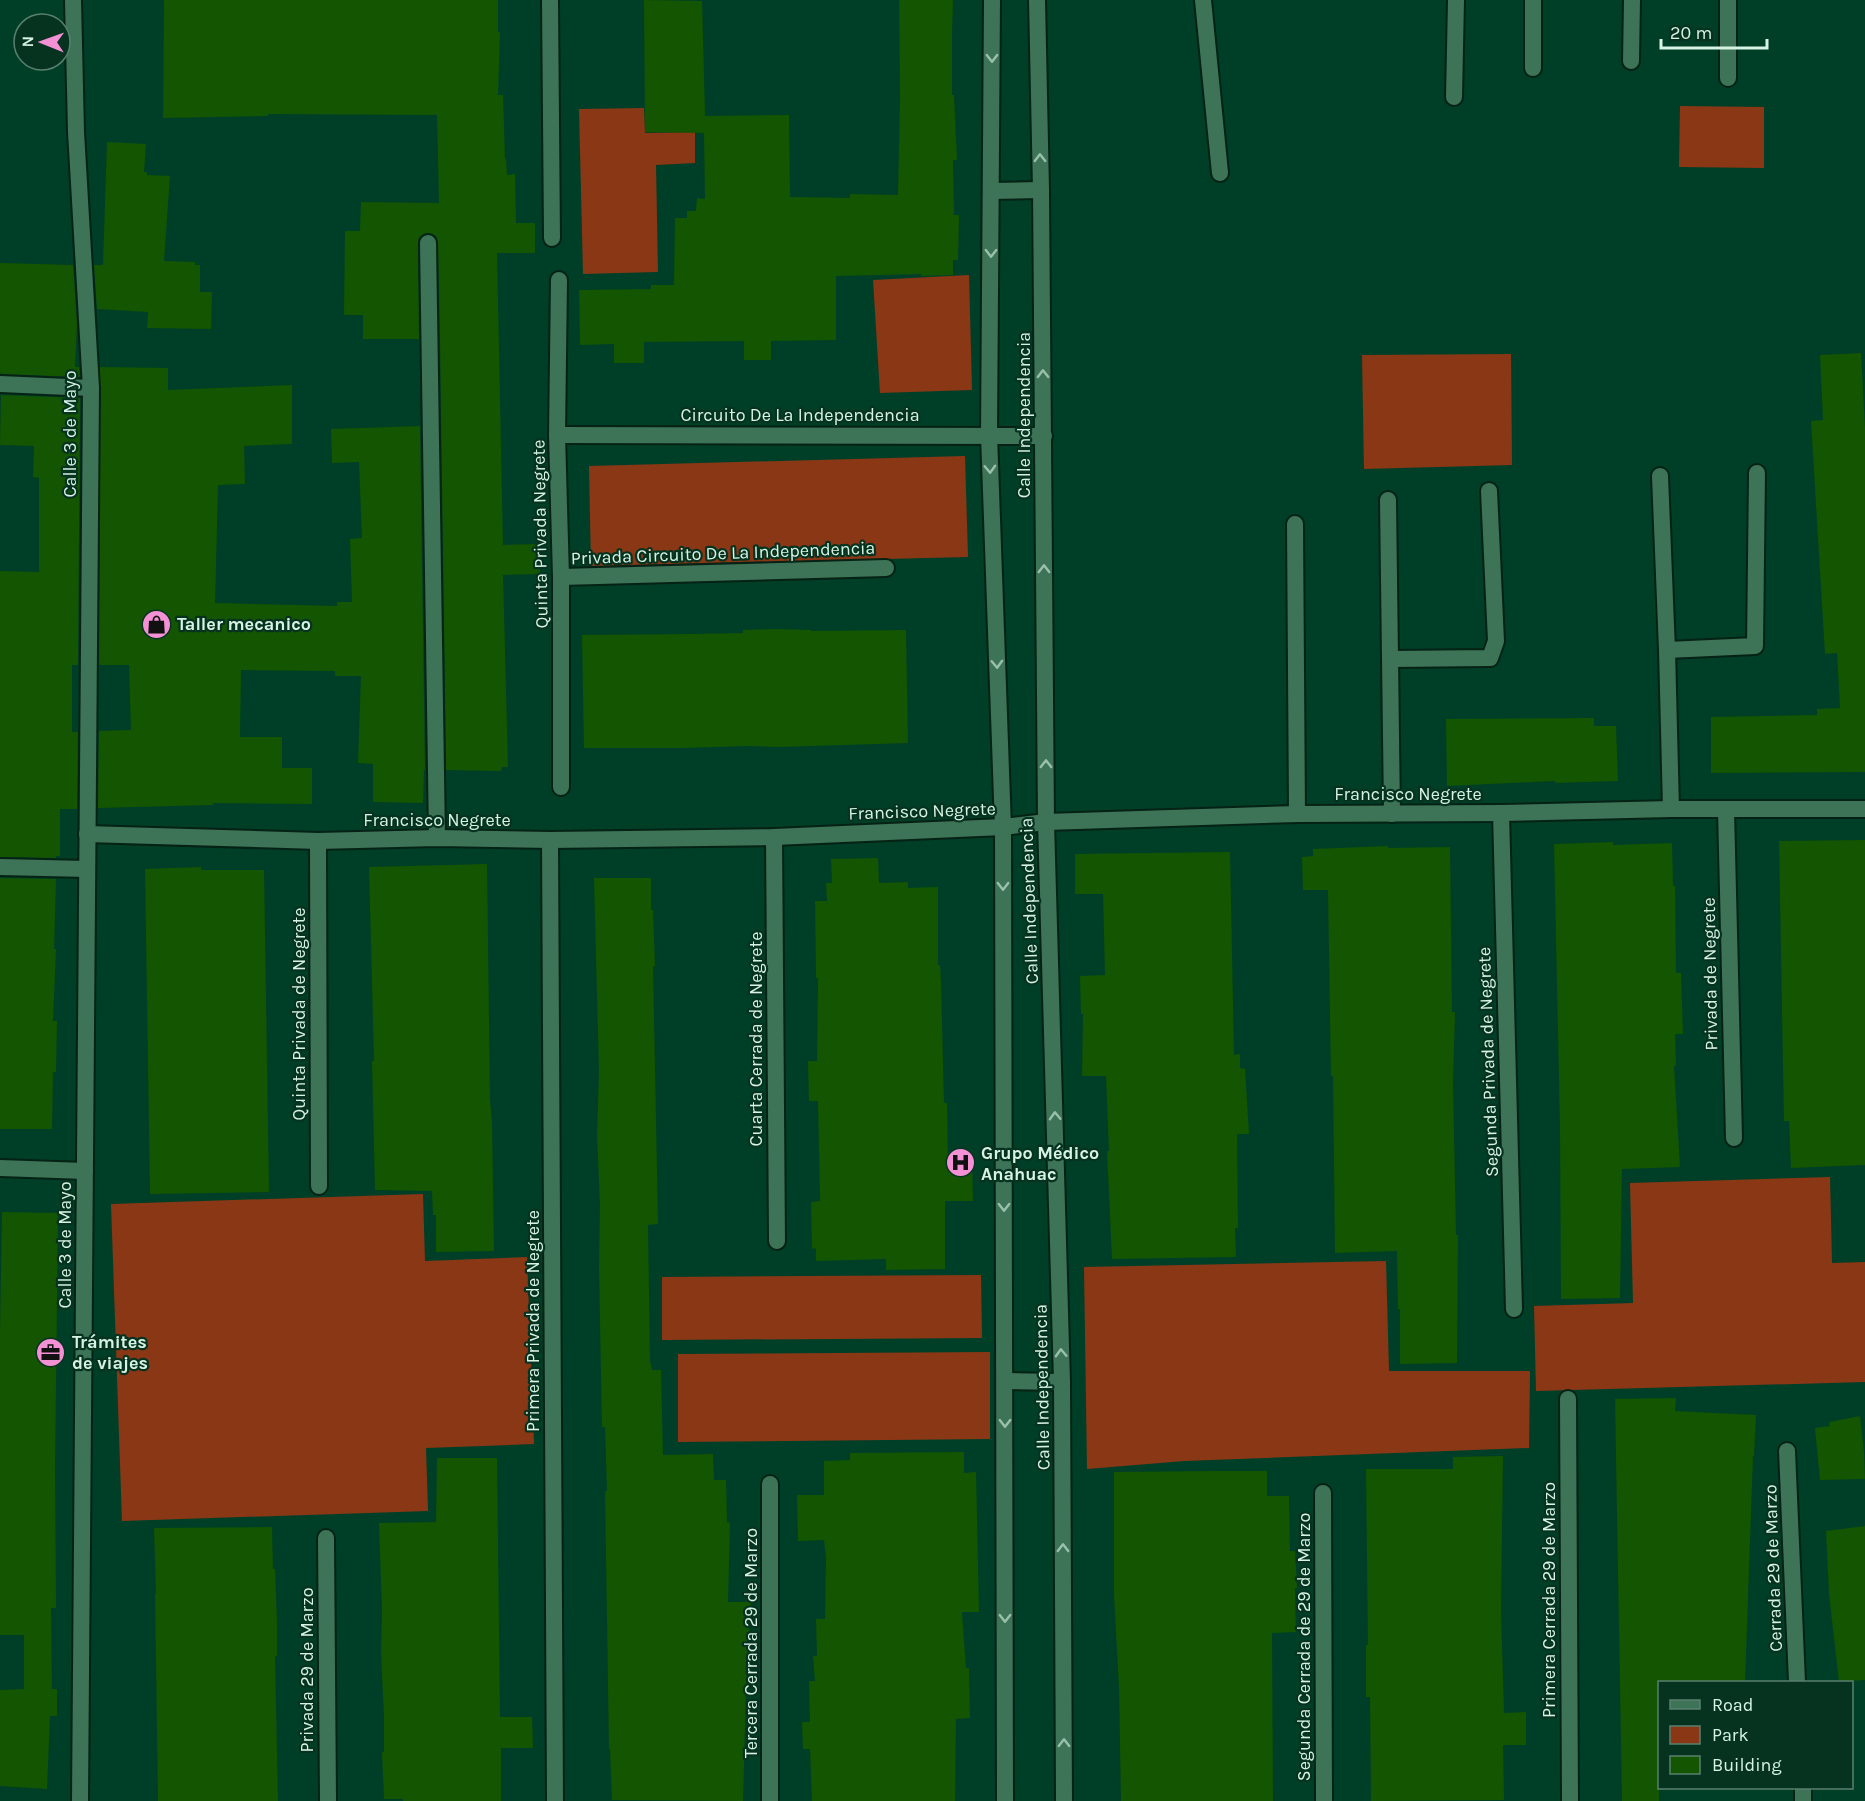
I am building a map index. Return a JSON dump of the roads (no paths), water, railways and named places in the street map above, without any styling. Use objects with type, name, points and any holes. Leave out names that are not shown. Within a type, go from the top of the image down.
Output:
[{"type":"street","name":"Calle 3 de Mayo","points":[[73,0],[76,132],[91,388],[80,1801]]},
{"type":"street","points":[[550,0],[552,238]]},
{"type":"street","name":"Calle Independencia","points":[[992,0],[989,435],[1003,827],[1005,1801]]},
{"type":"street","name":"Calle Independencia","points":[[1036,0],[1044,436],[1046,822],[1062,1382],[1064,1801]]},
{"type":"street","points":[[1203,0],[1220,173]]},
{"type":"street","points":[[1454,97],[1456,0]]},
{"type":"street","points":[[1533,0],[1533,68]]},
{"type":"street","points":[[1631,62],[1632,0]]},
{"type":"street","points":[[1728,0],[1728,78]]},
{"type":"street","points":[[992,191],[1041,190]]},
{"type":"street","points":[[428,243],[437,838]]},
{"type":"street","name":"Quinta Privada Negrete","points":[[559,280],[557,435],[561,577],[561,787]]},
{"type":"street","points":[[0,384],[91,388]]},
{"type":"street","name":"Circuito De La Independencia","points":[[557,435],[1044,436]]},
{"type":"street","points":[[1667,650],[1755,646],[1757,473]]},
{"type":"street","points":[[1660,476],[1671,809]]},
{"type":"street","points":[[1391,659],[1490,658],[1496,641],[1489,491]]},
{"type":"street","points":[[1388,500],[1392,814]]},
{"type":"street","points":[[1295,524],[1297,814]]},
{"type":"street","name":"Privada Circuito De La Independencia","points":[[561,577],[886,568]]},
{"type":"street","name":"Francisco Negrete","points":[[87,834],[318,841],[437,838],[550,840],[774,837],[1003,827],[1046,822],[1297,814],[1865,809]]},
{"type":"street","name":"Privada de Negrete","points":[[1726,810],[1734,1138]]},
{"type":"street","name":"Segunda Privada de Negrete","points":[[1501,813],[1514,1309]]},
{"type":"street","name":"Cuarta Cerrada de Negrete","points":[[774,837],[777,1241]]},
{"type":"street","name":"Primera Privada de Negrete","points":[[550,840],[555,1801]]},
{"type":"street","name":"Quinta Privada de Negrete","points":[[318,841],[319,1186]]},
{"type":"street","points":[[0,867],[87,869]]},
{"type":"street","points":[[0,1168],[85,1171]]},
{"type":"street","points":[[1005,1381],[1062,1382]]},
{"type":"street","name":"Primera Cerrada 29 de Marzo","points":[[1568,1399],[1570,1801]]},
{"type":"street","name":"Cerrada 29 de Marzo","points":[[1787,1451],[1797,1681]]},
{"type":"street","name":"Tercera Cerrada 29 de Marzo","points":[[770,1484],[770,1801]]},
{"type":"street","name":"Segunda Cerrada de 29 de Marzo","points":[[1323,1494],[1324,1801]]},
{"type":"street","name":"Privada 29 de Marzo","points":[[326,1538],[328,1801]]},
{"type":"place","name":"Taller mecanico","points":[[156,624]]},
{"type":"place","name":"Grupo Médico Anahuac","points":[[960,1163]]},
{"type":"place","name":"Trámites de viajes","points":[[51,1352]]}]
